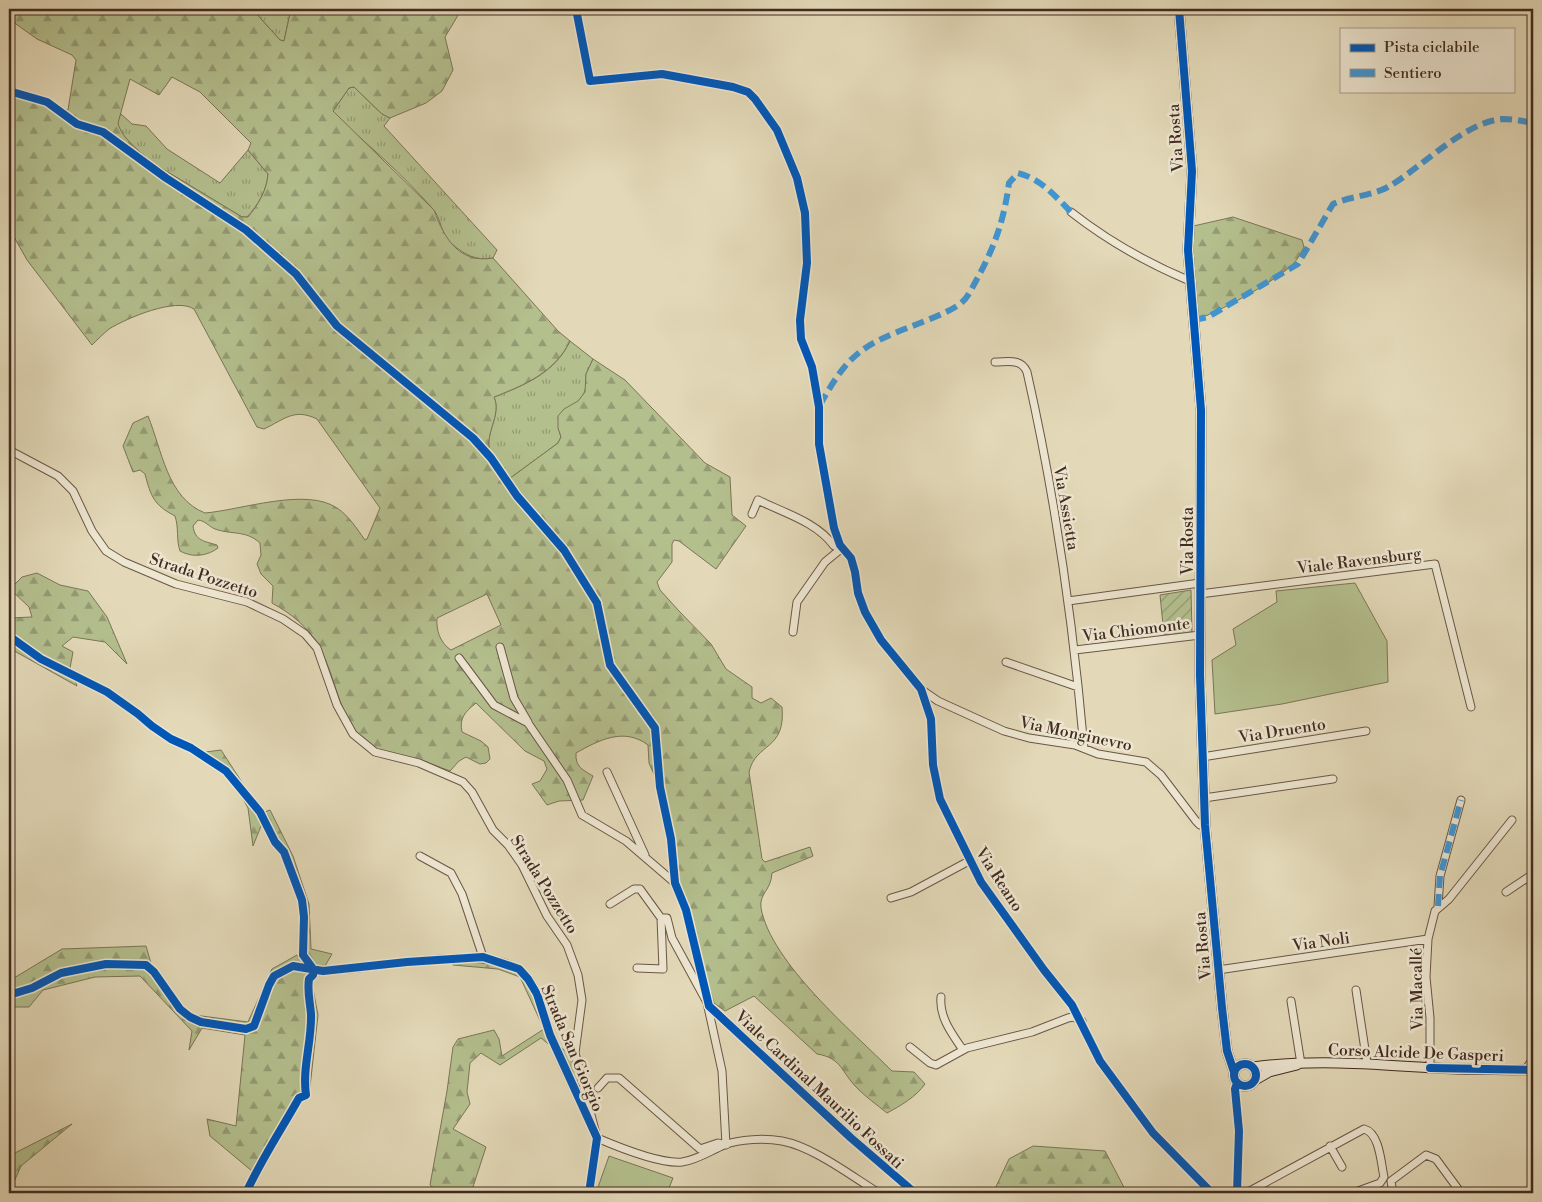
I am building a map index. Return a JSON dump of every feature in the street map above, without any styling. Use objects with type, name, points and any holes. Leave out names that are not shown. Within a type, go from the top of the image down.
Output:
[{"type":"street","name":"Via Rosta","points":[[1179,9],[1192,171],[1188,239],[1201,410],[1200,635],[1204,798],[1218,970],[1227,1051],[1234,1072]]},
{"type":"street","points":[[1071,212],[1118,246],[1153,266],[1190,281]]},
{"type":"street","name":"Via Assietta","points":[[995,362],[1018,361],[1024,365],[1027,372],[1054,509],[1068,601],[1075,650],[1084,748]]},
{"type":"street","name":"Strada Pozzetto","points":[[9,450],[58,476],[73,490],[92,531],[106,551],[124,562],[176,584],[215,592],[247,602],[283,619],[305,634],[317,648],[337,705],[353,734],[375,752],[419,762],[463,782],[472,792],[494,830],[508,845],[522,866],[547,916],[567,946],[578,975],[582,1000],[575,1053],[597,1138]]},
{"type":"street","name":"Via Reano","points":[[752,514],[758,500],[810,524],[827,536],[834,546],[840,545],[851,558],[858,593],[865,612],[881,640],[921,690],[931,719],[933,765],[940,799],[969,861],[981,882],[1082,1022],[1100,1061],[1152,1133],[1212,1193]]},
{"type":"street","points":[[793,632],[797,602],[825,562],[842,548]]},
{"type":"street","name":"Viale Ravensburg","points":[[1200,594],[1435,564],[1471,707]]},
{"type":"street","points":[[1068,601],[1200,583]]},
{"type":"street","name":"Via Chiomonte","points":[[1075,650],[1200,635]]},
{"type":"street","points":[[500,647],[514,698],[528,723],[568,780],[582,815],[626,841],[674,883],[686,910],[710,1006],[722,1071],[726,1145]]},
{"type":"street","points":[[459,658],[494,705],[528,723]]},
{"type":"street","points":[[1006,662],[1078,687]]},
{"type":"street","name":"Via Monginevro","points":[[921,690],[938,701],[1004,731],[1029,738],[1075,745],[1098,754],[1139,760],[1152,766],[1196,821],[1200,825],[1206,825]]},
{"type":"street","name":"Via Druento","points":[[1202,757],[1366,731]]},
{"type":"street","points":[[607,772],[646,858]]},
{"type":"street","points":[[1204,798],[1333,779]]},
{"type":"street","name":"Via Macallé","points":[[1430,1068],[1430,1018],[1426,977],[1428,939],[1438,906],[1440,876],[1461,800]]},
{"type":"street","points":[[1438,906],[1450,899],[1512,820]]},
{"type":"street","points":[[420,856],[451,873],[462,894],[483,958]]},
{"type":"street","name":"Via Reano","points":[[891,898],[911,892],[969,861]]},
{"type":"street","points":[[1506,892],[1533,874]]},
{"type":"street","points":[[610,904],[634,889],[640,889],[661,918],[663,969],[637,968]]},
{"type":"street","points":[[661,918],[667,918],[672,938],[710,1006]]},
{"type":"street","name":"Via Noli","points":[[1218,970],[1428,939]]},
{"type":"street","name":"Strada San Giorgio","points":[[314,970],[483,958],[519,969],[537,994],[550,1035],[597,1138]]},
{"type":"street","points":[[1356,990],[1367,1063]]},
{"type":"street","points":[[941,997],[940,1008],[963,1050]]},
{"type":"street","points":[[1291,1001],[1299,1064]]},
{"type":"street","name":"Viale Cardinal Maurilio Fossati","points":[[710,1006],[851,1138],[912,1192]]},
{"type":"street","points":[[910,1047],[930,1063],[936,1065],[963,1050],[1032,1032],[1068,1018],[1073,1017],[1082,1022]]},
{"type":"street","name":"Via Rosta","points":[[1226,1037],[1242,1064]]},
{"type":"street","points":[[1529,1070],[1533,1059]]},
{"type":"street","name":"Corso Alcide De Gasperi","points":[[1253,1067],[1284,1063],[1367,1063],[1430,1068],[1529,1070]]},
{"type":"street","points":[[1237,1082],[1247,1086],[1255,1080],[1256,1073],[1253,1067],[1242,1064],[1234,1072],[1237,1082],[1235,1089],[1238,1125],[1237,1190]]},
{"type":"street","name":"Corso Alcide De Gasperi","points":[[1255,1080],[1269,1072],[1299,1064]]},
{"type":"street","points":[[598,1088],[607,1078],[619,1078],[700,1149],[718,1142],[726,1145]]},
{"type":"street","points":[[1248,1192],[1364,1129],[1368,1130],[1378,1149],[1383,1180],[1358,1191]]},
{"type":"street","points":[[589,1193],[597,1138],[642,1155],[679,1162],[692,1160],[726,1145],[772,1141],[797,1146],[879,1193]]},
{"type":"street","points":[[1330,1146],[1342,1167]]},
{"type":"street","points":[[1393,1193],[1392,1181],[1426,1155],[1436,1159],[1461,1193]]},
{"type":"green space","points":[[9,9],[252,9],[280,40],[284,41],[291,9],[458,9],[460,12],[445,37],[453,70],[442,91],[426,103],[390,118],[382,114],[354,87],[349,88],[333,111],[434,210],[443,230],[454,247],[471,257],[481,259],[493,258],[558,331],[570,341],[564,352],[548,369],[517,388],[494,397],[496,411],[489,438],[490,452],[509,479],[558,443],[561,437],[558,428],[558,416],[564,409],[578,401],[585,392],[586,374],[593,359],[625,380],[705,463],[730,477],[732,515],[746,526],[716,569],[679,541],[674,540],[672,544],[672,562],[657,582],[660,590],[711,644],[726,669],[752,687],[752,698],[761,703],[771,698],[782,707],[780,731],[770,745],[758,755],[749,772],[762,859],[765,862],[810,847],[813,856],[772,873],[770,884],[763,895],[761,903],[768,929],[780,951],[797,973],[836,1017],[892,1071],[914,1072],[925,1084],[912,1097],[887,1113],[857,1088],[836,1062],[817,1054],[754,996],[725,1011],[714,1003],[678,884],[667,804],[649,763],[648,745],[630,737],[612,737],[576,753],[578,765],[593,776],[583,800],[559,801],[547,805],[532,784],[540,781],[547,769],[544,761],[525,751],[476,703],[462,719],[461,727],[462,732],[481,741],[488,747],[490,759],[486,763],[480,764],[466,757],[459,761],[450,771],[417,759],[376,749],[363,740],[354,729],[341,703],[326,660],[310,633],[293,616],[272,603],[273,586],[261,574],[257,564],[261,555],[260,543],[244,534],[221,531],[198,520],[193,526],[198,538],[217,545],[218,548],[200,555],[190,555],[180,551],[175,516],[162,508],[154,500],[145,474],[140,470],[133,472],[123,446],[133,423],[148,416],[162,458],[174,485],[192,506],[205,513],[291,500],[324,502],[337,508],[345,515],[365,540],[380,508],[317,419],[296,415],[264,429],[257,427],[194,309],[186,306],[176,306],[152,310],[109,329],[92,345],[27,260],[9,228],[9,87],[43,98],[64,110],[68,110],[76,60],[72,55],[37,39],[9,19]],"holes":[[[172,77],[200,92],[251,143],[248,150],[268,174],[266,186],[261,197],[248,217],[242,217],[156,165],[133,146],[120,129],[118,123],[130,79],[159,95]],[[487,594],[501,625],[451,650],[439,636],[437,618]]]},
{"type":"green space","points":[[252,9],[291,9],[284,41],[280,40]]},
{"type":"green space","points":[[354,87],[382,114],[390,118],[384,126],[497,250],[493,258],[481,259],[471,256],[452,244],[445,236],[435,212],[421,196],[385,160],[335,116],[333,111],[349,88]]},
{"type":"green space","points":[[121,114],[132,124],[146,126],[167,149],[220,183],[248,150],[268,174],[264,191],[255,207],[247,217],[242,217],[156,165],[134,147],[120,131],[118,120]]},
{"type":"green space","points":[[1233,217],[1302,240],[1304,247],[1294,263],[1275,278],[1231,304],[1194,320],[1189,227]]},
{"type":"green space","points":[[570,341],[593,359],[586,374],[584,393],[575,404],[565,411],[559,421],[561,437],[558,443],[509,479],[490,452],[489,438],[496,411],[494,397],[517,388],[548,370],[564,352]]},
{"type":"green space","points":[[37,573],[60,585],[88,591],[107,617],[127,664],[105,642],[73,637],[62,646],[73,652],[70,668],[77,686],[9,648],[9,618],[32,617],[29,607],[10,589],[22,577]]},
{"type":"green space","points":[[1355,583],[1387,641],[1388,682],[1282,704],[1215,714],[1212,660],[1236,645],[1233,629],[1277,602],[1276,591]]},
{"type":"green space","points":[[1191,590],[1192,633],[1164,635],[1160,595]]},
{"type":"green space","points":[[221,750],[262,813],[270,810],[293,856],[309,904],[311,949],[332,954],[325,966],[311,965],[302,957],[301,913],[292,875],[277,839],[261,826],[253,846],[248,808],[232,779],[206,752]]},
{"type":"green space","points":[[146,946],[153,970],[186,1014],[248,1022],[272,969],[297,955],[315,979],[312,984],[318,1015],[310,1087],[252,1171],[210,1136],[207,1119],[236,1126],[245,1035],[202,1028],[189,1050],[192,1031],[140,976],[95,977],[43,990],[29,1007],[9,1007],[9,981],[62,949]]},
{"type":"green space","points":[[452,962],[493,962],[517,970],[530,986],[550,1039],[573,1057],[585,1102],[587,1124],[551,1046],[541,1038],[500,1065],[481,1053],[470,1063],[467,1092],[470,1104],[453,1129],[486,1147],[471,1193],[440,1193],[430,1185],[453,1047],[458,1039],[494,1030],[499,1039],[502,1056],[544,1029],[520,977],[498,969],[453,965]]},
{"type":"green space","points":[[72,1124],[21,1166],[9,1193],[9,1156]]},
{"type":"green space","points":[[1033,1146],[1105,1151],[1127,1193],[993,1193],[1009,1159]]},
{"type":"green space","points":[[609,1156],[673,1178],[667,1193],[596,1193]]},
{"type":"marked path","points":[[1194,320],[1208,317],[1298,264],[1333,204],[1388,187],[1458,137],[1488,122],[1507,119],[1533,123]]},
{"type":"marked path","points":[[820,405],[839,374],[858,353],[882,339],[950,310],[965,299],[972,289],[994,244],[1009,183],[1018,173],[1041,184],[1071,212]]},
{"type":"marked path","points":[[1438,906],[1440,876],[1461,800]]},
{"type":"cycle path","points":[[576,9],[590,81],[662,74],[733,87],[748,92],[777,130],[797,178],[805,213],[807,263],[800,320],[801,339],[812,367],[819,407],[819,444],[834,528],[840,545],[851,558],[858,593],[865,612],[881,640],[921,689],[931,719],[933,765],[940,799],[981,882],[1044,970],[1072,1005],[1100,1061],[1153,1133],[1212,1193]]},
{"type":"cycle path","points":[[1179,9],[1192,171],[1188,250],[1201,410],[1200,675],[1205,825],[1227,1051],[1234,1072]]},
{"type":"cycle path","points":[[9,91],[47,102],[77,124],[103,132],[166,178],[246,230],[296,274],[337,326],[473,438],[491,458],[517,496],[564,550],[597,603],[610,665],[655,728],[660,787],[671,839],[675,883],[686,910],[709,1006],[851,1138],[915,1193]]},
{"type":"cycle path","points":[[9,636],[41,659],[107,692],[171,739],[191,748],[226,771],[260,812],[275,842],[284,852],[302,900],[304,917],[303,955],[314,970]]},
{"type":"cycle path","points":[[9,995],[32,988],[61,973],[106,964],[146,965],[154,972],[180,1009],[190,1017],[201,1022],[246,1029],[254,1026],[274,976],[293,966],[323,971],[407,962],[483,957],[519,969],[537,994],[550,1035],[597,1138],[589,1193]]},
{"type":"cycle path","points":[[246,1193],[299,1098],[306,1095],[305,1075],[311,1024],[308,983],[314,970]]},
{"type":"cycle path","points":[[1245,1064],[1253,1067],[1256,1075],[1253,1083],[1245,1086],[1237,1083],[1234,1075],[1237,1067],[1245,1064]]},
{"type":"cycle path","points":[[1430,1068],[1533,1070]]},
{"type":"cycle path","points":[[1237,1083],[1235,1089],[1239,1131],[1237,1193]]}]
